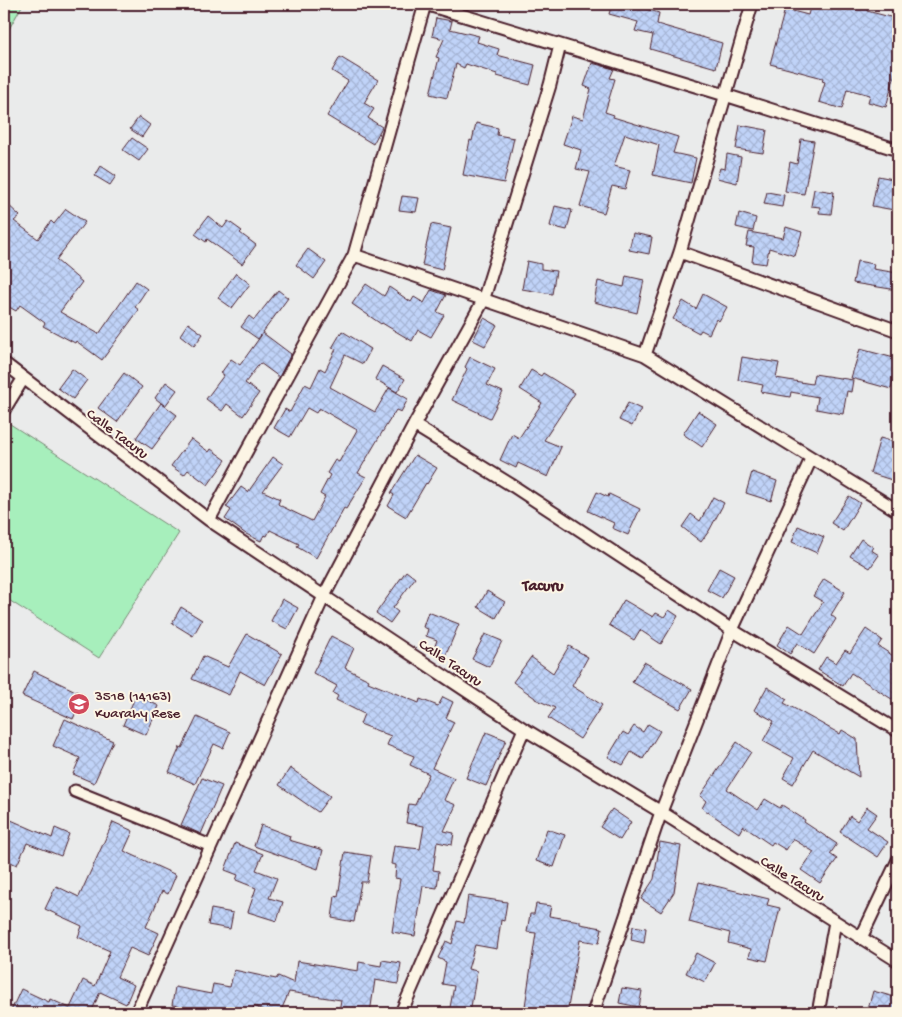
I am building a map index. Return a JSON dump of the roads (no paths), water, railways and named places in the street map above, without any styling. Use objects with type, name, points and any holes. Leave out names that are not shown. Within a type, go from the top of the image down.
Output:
[{"type":"street","points":[[209,520],[354,255],[425,4],[725,95],[898,150]]},
{"type":"street","points":[[645,355],[680,252],[752,4]]},
{"type":"street","points":[[136,1013],[324,596],[414,425],[483,300],[550,85],[560,45]]},
{"type":"street","points":[[680,252],[898,331]]},
{"type":"street","points":[[354,255],[645,355],[898,511]]},
{"type":"street","name":"Calle Tacuru","points":[[4,363],[209,520],[524,729],[661,812],[898,961]]},
{"type":"street","points":[[4,410],[23,379]]},
{"type":"street","points":[[414,425],[513,486],[732,630],[898,731]]},
{"type":"street","points":[[593,1013],[661,812],[732,630],[811,458]]},
{"type":"street","points":[[401,1013],[524,729]]},
{"type":"street","points":[[75,791],[211,846]]},
{"type":"street","points":[[862,938],[898,860]]},
{"type":"street","points":[[818,1013],[835,922]]},
{"type":"place","name":"3518 (14163) Kuarahy Rese","points":[[79,704]]},
{"type":"district","name":"Tacuru","points":[[543,584]]}]
